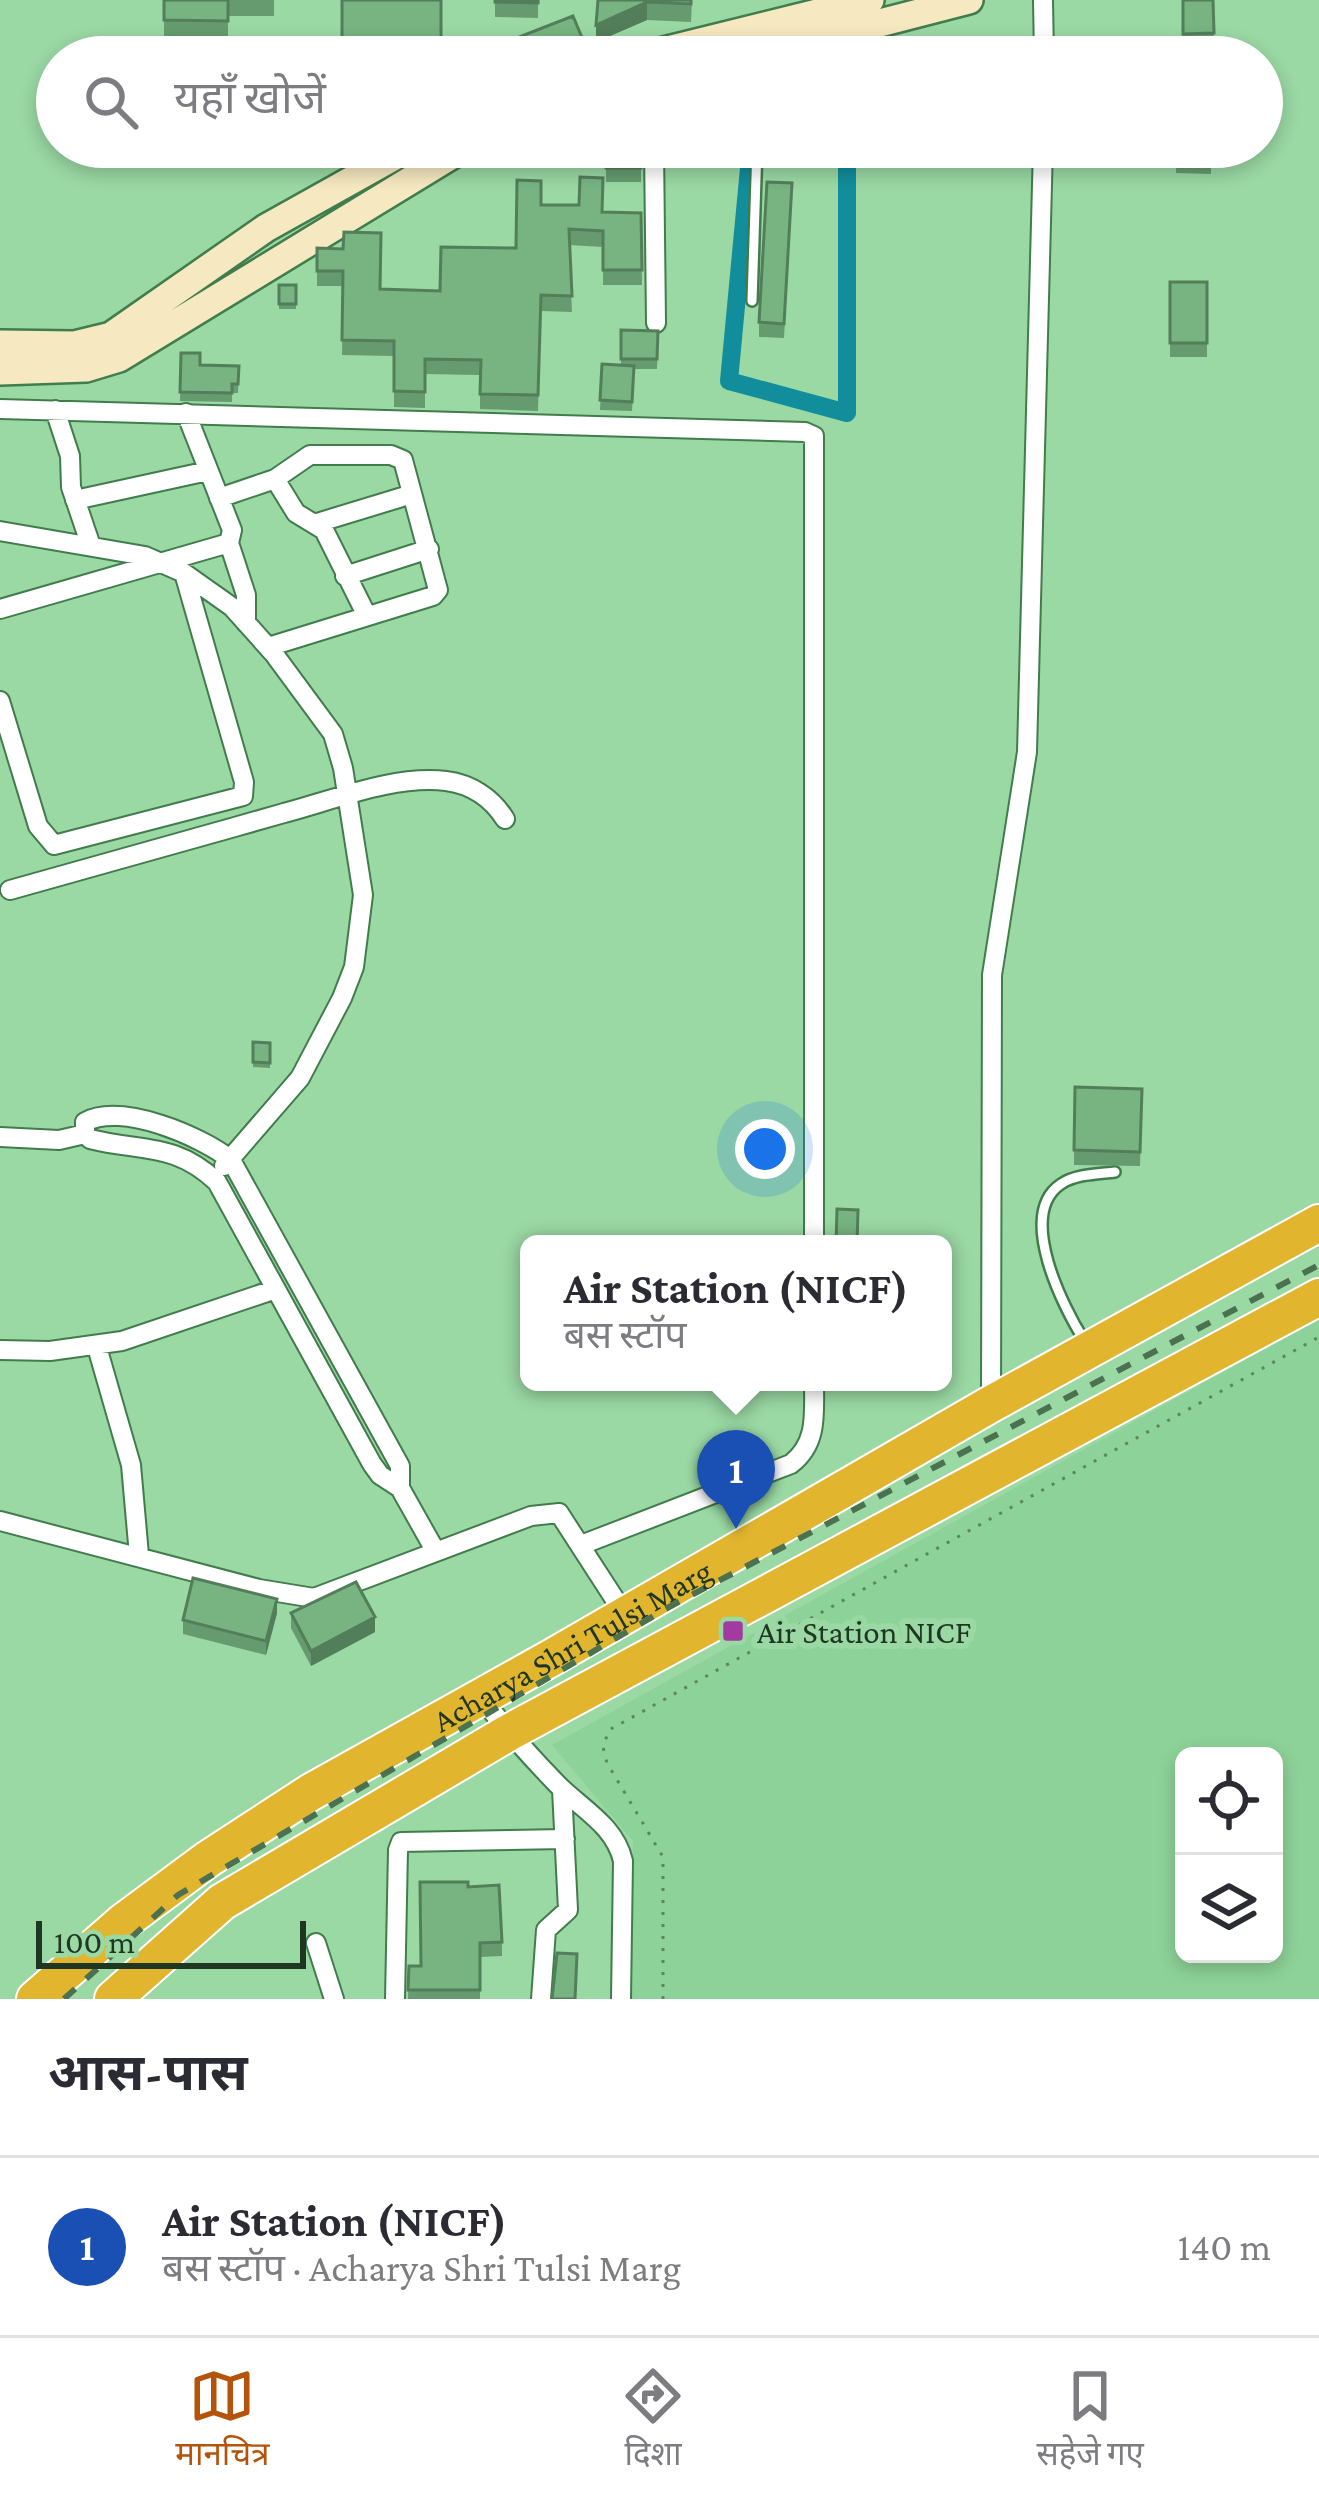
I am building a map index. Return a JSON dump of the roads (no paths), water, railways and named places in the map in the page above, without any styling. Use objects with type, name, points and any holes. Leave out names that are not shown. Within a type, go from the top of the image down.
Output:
[{"type":"highway","name":"Acharya Shri Tulsi Marg","points":[[35,1999],[123,1922],[311,1792],[991,1404],[1319,1223]]},
{"type":"highway","name":"Acharya Shri Tulsi Marg","points":[[113,1999],[222,1902],[508,1733],[1319,1297]]},
{"type":"street","points":[[790,36],[870,0]]},
{"type":"street","points":[[815,36],[969,0]]},
{"type":"street","points":[[1043,0],[1044,36]]},
{"type":"street","points":[[0,344],[74,345],[111,337],[266,228],[373,168]]},
{"type":"street","points":[[0,371],[86,368],[119,358],[431,168]]},
{"type":"street","points":[[654,168],[656,323]]},
{"type":"street","points":[[991,1404],[992,975],[1029,729],[1042,168]]},
{"type":"street","points":[[0,409],[805,432],[814,436],[814,1235]]},
{"type":"street","points":[[55,410],[70,456],[75,500],[91,546]]},
{"type":"street","points":[[186,413],[232,530],[229,543],[245,595],[246,623]]},
{"type":"street","points":[[219,498],[275,478],[310,455],[391,454],[403,460],[438,583],[433,596],[268,647]]},
{"type":"street","points":[[75,500],[208,471]]},
{"type":"street","points":[[275,478],[296,513],[316,523],[331,542],[367,616]]},
{"type":"street","points":[[316,523],[412,494]]},
{"type":"street","points":[[0,531],[91,546],[175,568],[216,594],[268,647],[326,720],[343,768],[363,895],[354,967],[343,998],[300,1078],[212,1178]]},
{"type":"street","points":[[0,609],[175,568],[229,543]]},
{"type":"street","points":[[345,576],[428,549]]},
{"type":"street","points":[[0,701],[38,826],[54,845],[243,796],[244,782],[175,568]]},
{"type":"street","points":[[10,890],[347,795],[418,781],[448,781],[479,792],[505,819]]},
{"type":"street","points":[[85,1134],[83,1126],[90,1119],[125,1116],[187,1135],[231,1160],[400,1466],[400,1488]]},
{"type":"street","points":[[0,1137],[59,1140],[85,1134],[100,1141],[139,1144],[187,1158],[212,1178],[372,1464],[400,1488],[436,1552]]},
{"type":"street","points":[[0,1350],[97,1347],[151,1334],[276,1288]]},
{"type":"street","points":[[97,1347],[131,1465],[139,1555]]},
{"type":"street","points":[[581,1545],[791,1464],[804,1455],[812,1439],[814,1391]]},
{"type":"street","points":[[0,1521],[272,1592],[314,1598],[548,1511],[566,1519],[625,1615]]},
{"type":"street","points":[[480,1696],[508,1733],[620,1846],[621,1999]]},
{"type":"street","points":[[542,1999],[546,1930],[568,1910],[562,1789]]},
{"type":"street","points":[[395,1999],[401,1843],[566,1839]]},
{"type":"street","points":[[316,1943],[334,1999]]},
{"type":"lane","points":[[752,301],[756,168]]},
{"type":"lane","points":[[1090,1349],[1048,1266],[1045,1206],[1058,1185],[1115,1172]]},
{"type":"waterway","points":[[749,168],[729,381],[847,413],[847,168]]},
{"type":"railway","points":[[64,1999],[178,1895],[669,1607],[1319,1265]]},
{"type":"place","name":"Air Station (NICF)","points":[[736,1529]]},
{"type":"place","name":"Air Station NICF","points":[[733,1631]]}]
